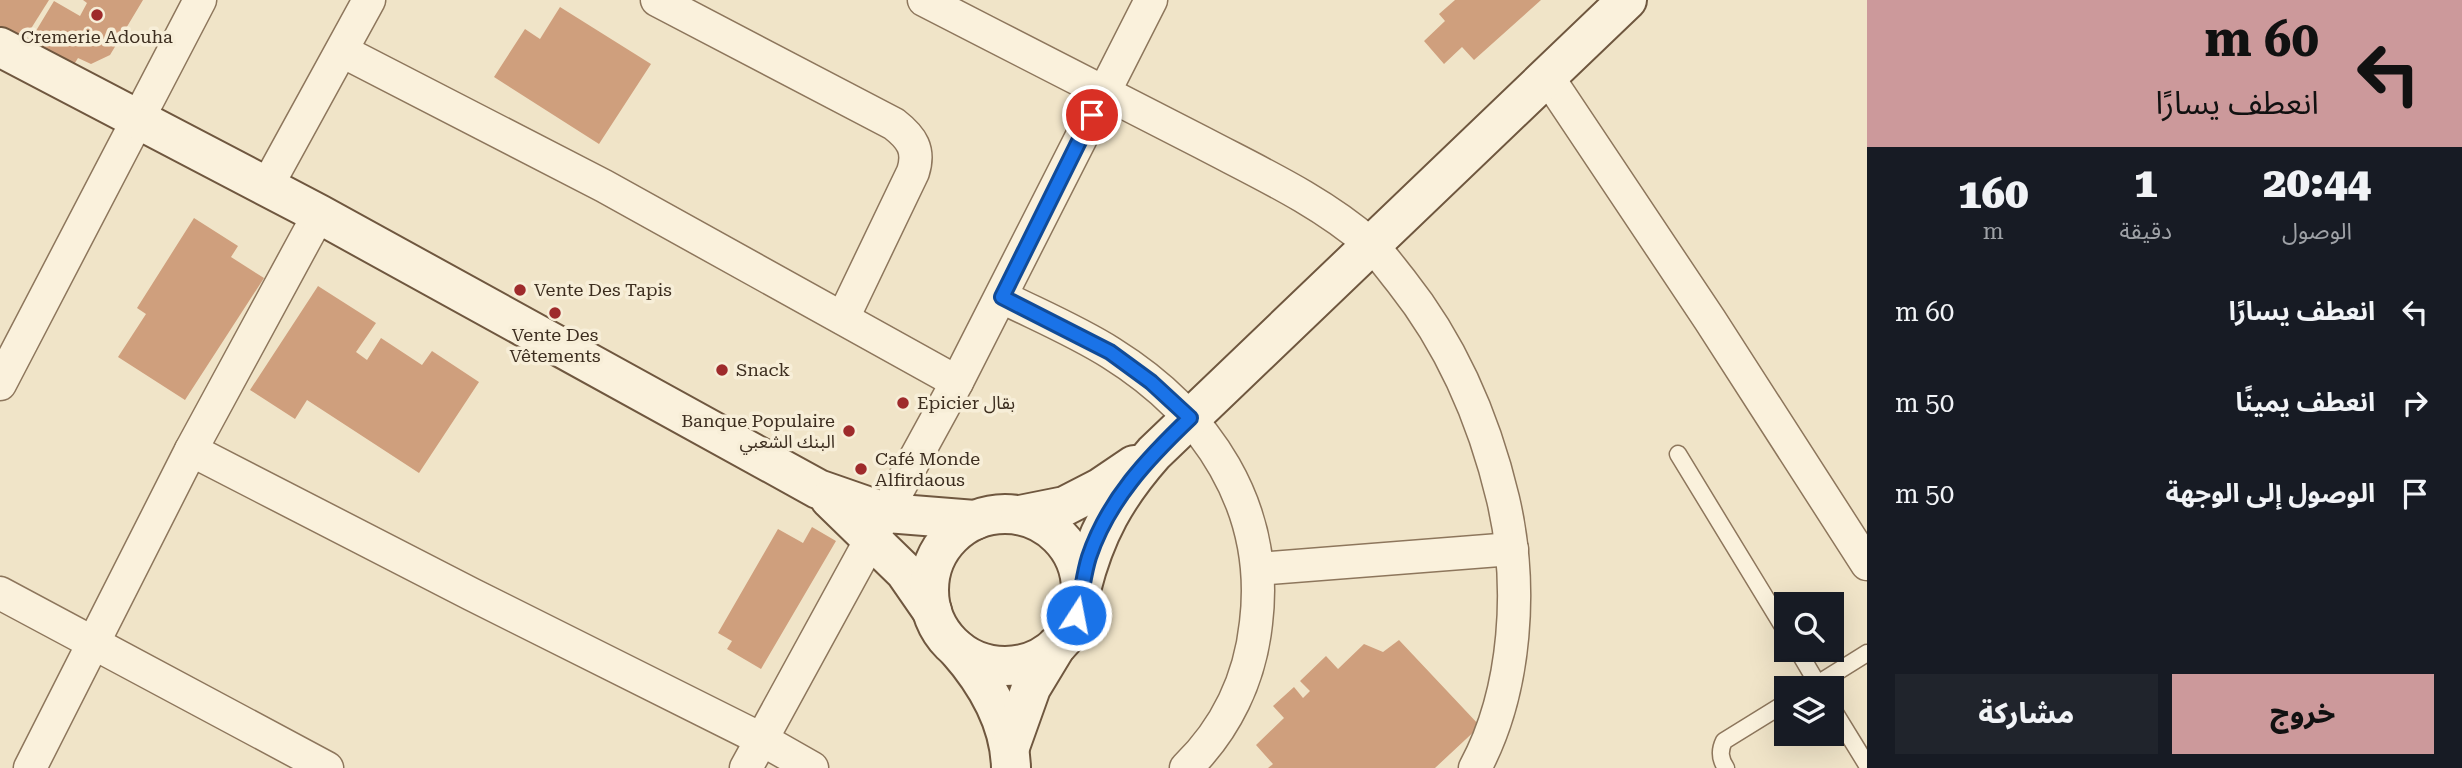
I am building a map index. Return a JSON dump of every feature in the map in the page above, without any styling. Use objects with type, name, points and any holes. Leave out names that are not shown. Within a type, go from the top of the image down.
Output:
[{"type":"street","points":[[0,384],[200,0]]},
{"type":"street","points":[[267,186],[369,0]]},
{"type":"street","points":[[657,0],[894,124],[905,133],[912,144],[917,154],[913,172],[844,317]]},
{"type":"street","points":[[924,0],[1282,186],[1330,214],[1371,245],[1415,299],[1446,349],[1470,396],[1481,423],[1509,525],[1514,605],[1508,661],[1496,712],[1475,768]]},
{"type":"street","points":[[746,768],[880,526],[1002,297],[1151,0]]},
{"type":"street","points":[[1011,756],[1019,716],[1031,688],[1071,627],[1089,557],[1113,507],[1132,478],[1190,418],[1627,0]]},
{"type":"street","points":[[0,47],[319,214],[818,489],[880,526],[905,572],[932,611],[940,629],[986,687],[1000,715],[1011,756]]},
{"type":"street","points":[[342,51],[604,186],[957,382]]},
{"type":"street","points":[[1547,76],[1725,342],[1867,564]]},
{"type":"street","points":[[30,768],[191,450],[319,214]]},
{"type":"street","points":[[1002,297],[1110,352],[1151,382],[1190,418],[1216,452],[1245,508],[1258,569],[1255,633],[1245,674],[1229,714],[1210,743],[1186,768]]},
{"type":"street","points":[[191,450],[761,739],[812,768]]},
{"type":"street","points":[[880,526],[975,520],[994,514],[1020,515],[1065,506],[1100,488],[1154,453]]},
{"type":"street","points":[[1020,515],[1048,526],[1064,541],[1078,568],[1081,590]]},
{"type":"street","points":[[932,611],[929,587],[939,552],[955,533],[975,520]]},
{"type":"street","points":[[1258,569],[1512,549]]},
{"type":"street","points":[[0,593],[327,768]]},
{"type":"street","points":[[952,644],[973,659],[1006,666],[1031,661],[1059,642]]},
{"type":"lane","points":[[1678,454],[1774,612]]},
{"type":"lane","points":[[1831,676],[1867,653]]},
{"type":"lane","points":[[1726,768],[1720,753],[1724,741],[1774,710]]},
{"type":"lane","points":[[1844,728],[1867,765]]},
{"type":"building","points":[[0,0],[49,0],[20,46],[0,34]]},
{"type":"building","points":[[83,0],[143,0],[110,55],[91,64],[78,58],[68,74],[25,49],[54,1],[80,16],[87,3]]},
{"type":"building","points":[[1455,0],[1541,0],[1474,60],[1462,47],[1444,64],[1424,41],[1445,21],[1439,14]]},
{"type":"building","points":[[560,7],[651,64],[599,144],[494,77],[525,29],[540,39]]},
{"type":"building","points":[[194,218],[238,246],[231,257],[264,278],[185,400],[118,357],[146,314],[137,308]]},
{"type":"building","points":[[318,286],[376,323],[356,352],[367,360],[381,338],[422,365],[432,351],[479,382],[419,473],[307,400],[295,419],[250,390]]},
{"type":"building","points":[[812,527],[836,541],[761,669],[727,649],[732,641],[718,633],[778,529],[803,543]]},
{"type":"building","points":[[1399,640],[1480,726],[1435,768],[1268,768],[1273,764],[1256,745],[1284,718],[1273,706],[1294,687],[1303,698],[1310,691],[1300,681],[1326,656],[1338,669],[1364,644],[1383,652]]},
{"type":"place","name":"Cremerie Adouha","points":[[97,15]]},
{"type":"place","name":"Vente Des Tapis","points":[[520,290]]},
{"type":"place","name":"Vente Des Vêtements","points":[[555,313]]},
{"type":"place","name":"Snack","points":[[722,370]]},
{"type":"place","name":"Epicier بقال","points":[[903,403]]},
{"type":"place","name":"Banque Populaire البنك الشعبي","points":[[849,431]]},
{"type":"place","name":"Café Monde Alfirdaous","points":[[861,469]]},
{"type":"route","points":[[1076,615],[1089,557],[1113,507],[1132,478],[1190,418],[1166,394],[1110,352],[1002,297],[1092,115]]}]
